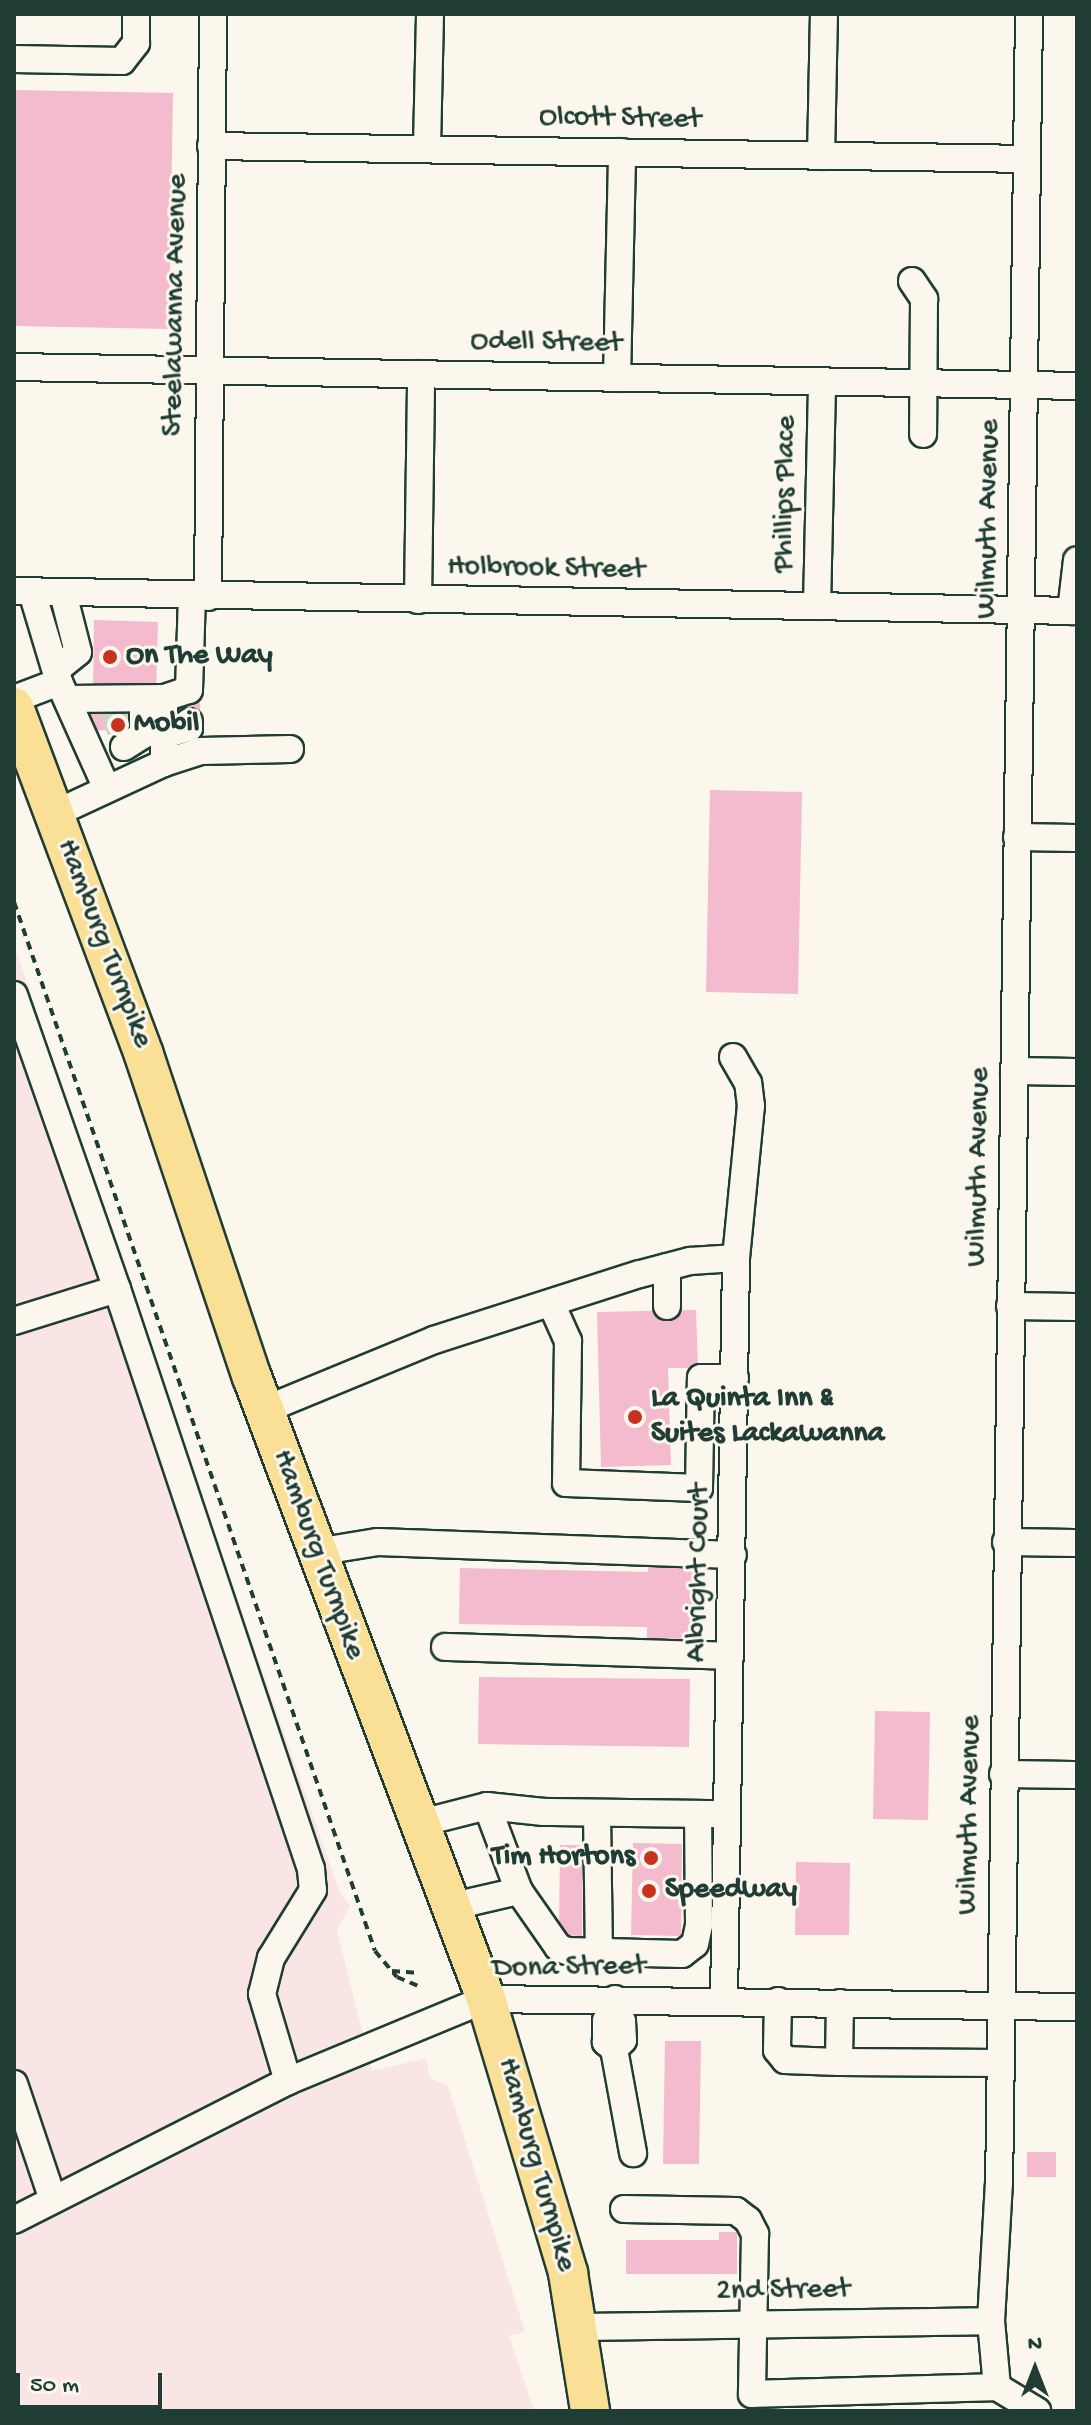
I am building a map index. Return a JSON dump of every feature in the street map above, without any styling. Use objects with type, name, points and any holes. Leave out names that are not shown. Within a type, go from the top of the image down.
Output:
[{"type":"highway","name":"Hamburg Turnpike","points":[[14,707],[144,1055],[264,1410],[417,1824],[486,1999],[568,2273],[590,2411]]},
{"type":"street","points":[[14,59],[122,61],[136,43],[136,14]]},
{"type":"street","name":"Steelawanna Avenue","points":[[175,702],[200,597],[213,14]]},
{"type":"street","points":[[427,147],[430,14]]},
{"type":"street","points":[[821,156],[824,14]]},
{"type":"street","name":"Wilmuth Avenue","points":[[997,2387],[991,2321],[1000,2063],[1029,14]]},
{"type":"street","name":"Olcott Street","points":[[211,146],[427,147],[1027,159]]},
{"type":"street","points":[[617,378],[622,152]]},
{"type":"street","points":[[912,281],[924,299],[923,434]]},
{"type":"street","name":"Odell Street","points":[[14,367],[1077,386]]},
{"type":"street","points":[[418,600],[421,374]]},
{"type":"street","name":"Phillips Place","points":[[817,606],[822,382]]},
{"type":"street","points":[[1074,611],[1077,560]]},
{"type":"street","points":[[23,591],[107,789]]},
{"type":"street","name":"Holbrook Street","points":[[23,591],[200,597],[1074,611]]},
{"type":"street","points":[[14,699],[62,684],[78,652],[63,593]]},
{"type":"street","points":[[62,684],[117,722],[143,735],[175,702]]},
{"type":"street","points":[[117,722],[175,702]]},
{"type":"street","points":[[164,763],[164,735],[175,702]]},
{"type":"street","points":[[117,722],[133,777]]},
{"type":"street","points":[[54,814],[164,763],[201,751],[290,749]]},
{"type":"street","points":[[1017,837],[1077,838]]},
{"type":"street","points":[[14,995],[117,1289],[311,1869],[313,1890],[271,1958],[262,1994],[288,2081]]},
{"type":"street","name":"Albright Court","points":[[724,2000],[736,1258],[751,1106],[748,1083],[733,1057]]},
{"type":"street","points":[[1014,1071],[1077,1072]]},
{"type":"street","points":[[264,1410],[434,1340],[667,1267],[736,1258]]},
{"type":"street","points":[[667,1267],[667,1306]]},
{"type":"street","points":[[14,1321],[117,1289]]},
{"type":"street","points":[[551,1303],[568,1341],[566,1483],[699,1488],[701,1378],[735,1378]]},
{"type":"street","points":[[1010,1306],[1077,1307]]},
{"type":"street","points":[[316,1552],[378,1542],[733,1555]]},
{"type":"street","points":[[1006,1542],[1077,1543]]},
{"type":"street","points":[[445,1647],[730,1656]]},
{"type":"street","points":[[1003,1774],[1077,1775]]},
{"type":"street","points":[[417,1824],[487,1806],[597,1813],[728,1814]]},
{"type":"street","points":[[487,1806],[519,1891],[558,1947],[599,1954],[682,1954],[697,1937],[698,1814]]},
{"type":"street","points":[[597,1813],[599,1954]]},
{"type":"street","points":[[449,1907],[519,1891]]},
{"type":"street","points":[[661,1955],[663,2000]]},
{"type":"street","name":"Dona Street","points":[[14,2220],[288,2081],[486,1999],[615,2006],[663,2000],[724,2000],[1077,2007]]},
{"type":"street","points":[[778,2001],[777,2050],[785,2060],[1000,2063]]},
{"type":"street","points":[[839,2062],[840,2003]]},
{"type":"street","points":[[615,2006],[606,2021],[606,2042],[614,2049],[633,2153]]},
{"type":"street","points":[[14,2084],[53,2200]]},
{"type":"street","points":[[624,2209],[736,2211],[748,2220],[755,2234],[752,2394],[997,2387],[1037,2411]]},
{"type":"street","name":"2nd Street","points":[[577,2327],[991,2321]]},
{"type":"path","points":[[14,902],[375,1951],[390,1971],[420,1986]]},
{"type":"path","points":[[390,1971],[420,1973]]},
{"type":"shaded area","points":[[14,944],[135,1306],[340,1893],[350,1906],[337,1930],[372,2071],[426,2058],[430,2078],[448,2086],[525,2332],[509,2336],[534,2411],[14,2411]]},
{"type":"building","points":[[14,90],[173,93],[169,329],[14,326]]},
{"type":"building","points":[[94,620],[158,622],[156,694],[93,693]]},
{"type":"building","points":[[170,700],[200,700],[200,722],[170,722]]},
{"type":"building","points":[[89,708],[138,709],[138,731],[88,730]]},
{"type":"building","points":[[710,790],[802,792],[798,994],[706,992]]},
{"type":"building","name":"La Quinta Inn & Suites Lackawanna","points":[[696,1310],[698,1368],[668,1368],[671,1465],[601,1467],[597,1312]]},
{"type":"building","points":[[648,1563],[699,1565],[697,1639],[647,1638],[647,1627],[459,1624],[460,1568],[648,1572]]},
{"type":"building","points":[[479,1677],[690,1679],[689,1747],[478,1744]]},
{"type":"building","points":[[875,1711],[930,1712],[928,1820],[873,1819]]},
{"type":"building","points":[[633,1843],[682,1844],[681,1936],[631,1935]]},
{"type":"building","points":[[560,1845],[583,1845],[582,1936],[559,1935]]},
{"type":"building","points":[[796,1862],[850,1863],[849,1935],[795,1935]]},
{"type":"building","points":[[665,2041],[701,2041],[699,2164],[663,2164]]},
{"type":"building","points":[[1027,2152],[1056,2152],[1056,2177],[1027,2177]]},
{"type":"building","points":[[719,2232],[737,2232],[737,2274],[626,2274],[626,2240],[719,2240]]},
{"type":"tunnel","points":[[113,709],[120,731]]},
{"type":"place","name":"On The Way","points":[[110,657]]},
{"type":"place","name":"Mobil","points":[[118,725]]},
{"type":"place","name":"La Quinta Inn & Suites Lackawanna","points":[[635,1417]]},
{"type":"place","name":"Tim Hortons","points":[[651,1858]]},
{"type":"place","name":"Speedway","points":[[649,1891]]}]
